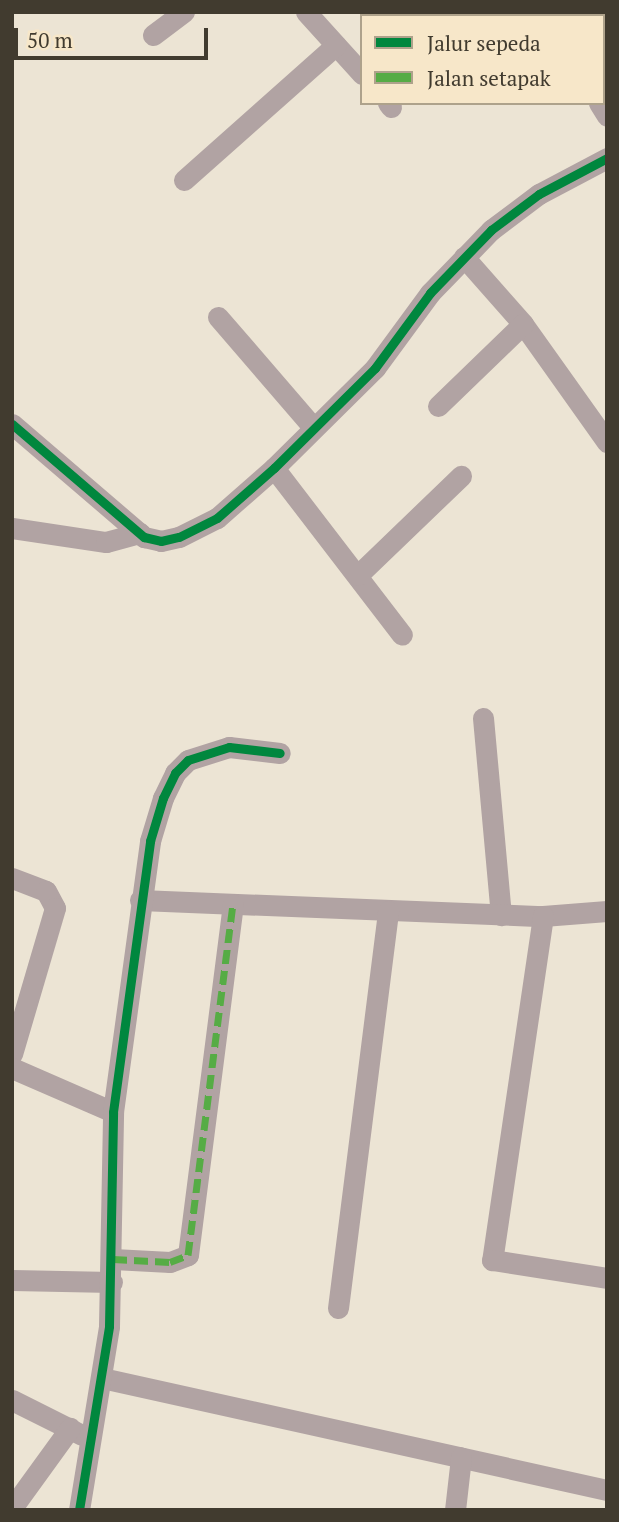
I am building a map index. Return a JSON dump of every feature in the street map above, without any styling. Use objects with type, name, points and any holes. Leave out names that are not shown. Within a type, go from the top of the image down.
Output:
[{"type":"street","points":[[153,35],[184,12]]},
{"type":"street","points":[[318,16],[336,44],[360,72]]},
{"type":"street","points":[[184,180],[336,44]]},
{"type":"street","points":[[12,424],[140,533],[152,540],[178,537],[217,518],[274,468],[375,368],[430,293],[519,206],[607,158]]},
{"type":"street","points":[[464,257],[523,324],[607,442]]},
{"type":"street","points":[[218,317],[313,427]]},
{"type":"street","points":[[438,406],[523,324]]},
{"type":"street","points":[[274,468],[402,635]]},
{"type":"street","points":[[358,575],[461,476]]},
{"type":"street","points":[[12,528],[106,542],[140,533]]},
{"type":"street","points":[[483,718],[501,915]]},
{"type":"street","points":[[79,1510],[102,1378],[113,1259],[113,1112],[150,841],[175,773],[188,760],[229,747],[280,753]]},
{"type":"street","points":[[12,878],[46,891],[55,908],[12,1054]]},
{"type":"street","points":[[140,900],[501,915],[544,916],[607,911]]},
{"type":"street","points":[[113,1259],[170,1262],[188,1255],[233,905]]},
{"type":"street","points":[[338,1308],[388,911]]},
{"type":"street","points":[[544,916],[492,1260],[607,1278]]},
{"type":"street","points":[[12,1068],[113,1112]]},
{"type":"street","points":[[12,1280],[112,1282]]},
{"type":"street","points":[[102,1378],[607,1490]]},
{"type":"street","points":[[12,1400],[91,1439]]},
{"type":"street","points":[[12,1508],[70,1428]]},
{"type":"street","points":[[455,1510],[461,1457]]},
{"type":"marked path","points":[[113,1259],[170,1262],[188,1255],[233,905]]},
{"type":"cycle path","points":[[12,424],[144,537],[161,541],[179,537],[217,518],[274,468],[375,368],[430,293],[491,230],[539,194],[607,158]]},
{"type":"cycle path","points":[[79,1510],[109,1326],[113,1112],[150,841],[163,798],[175,773],[188,760],[229,747],[280,753]]}]
